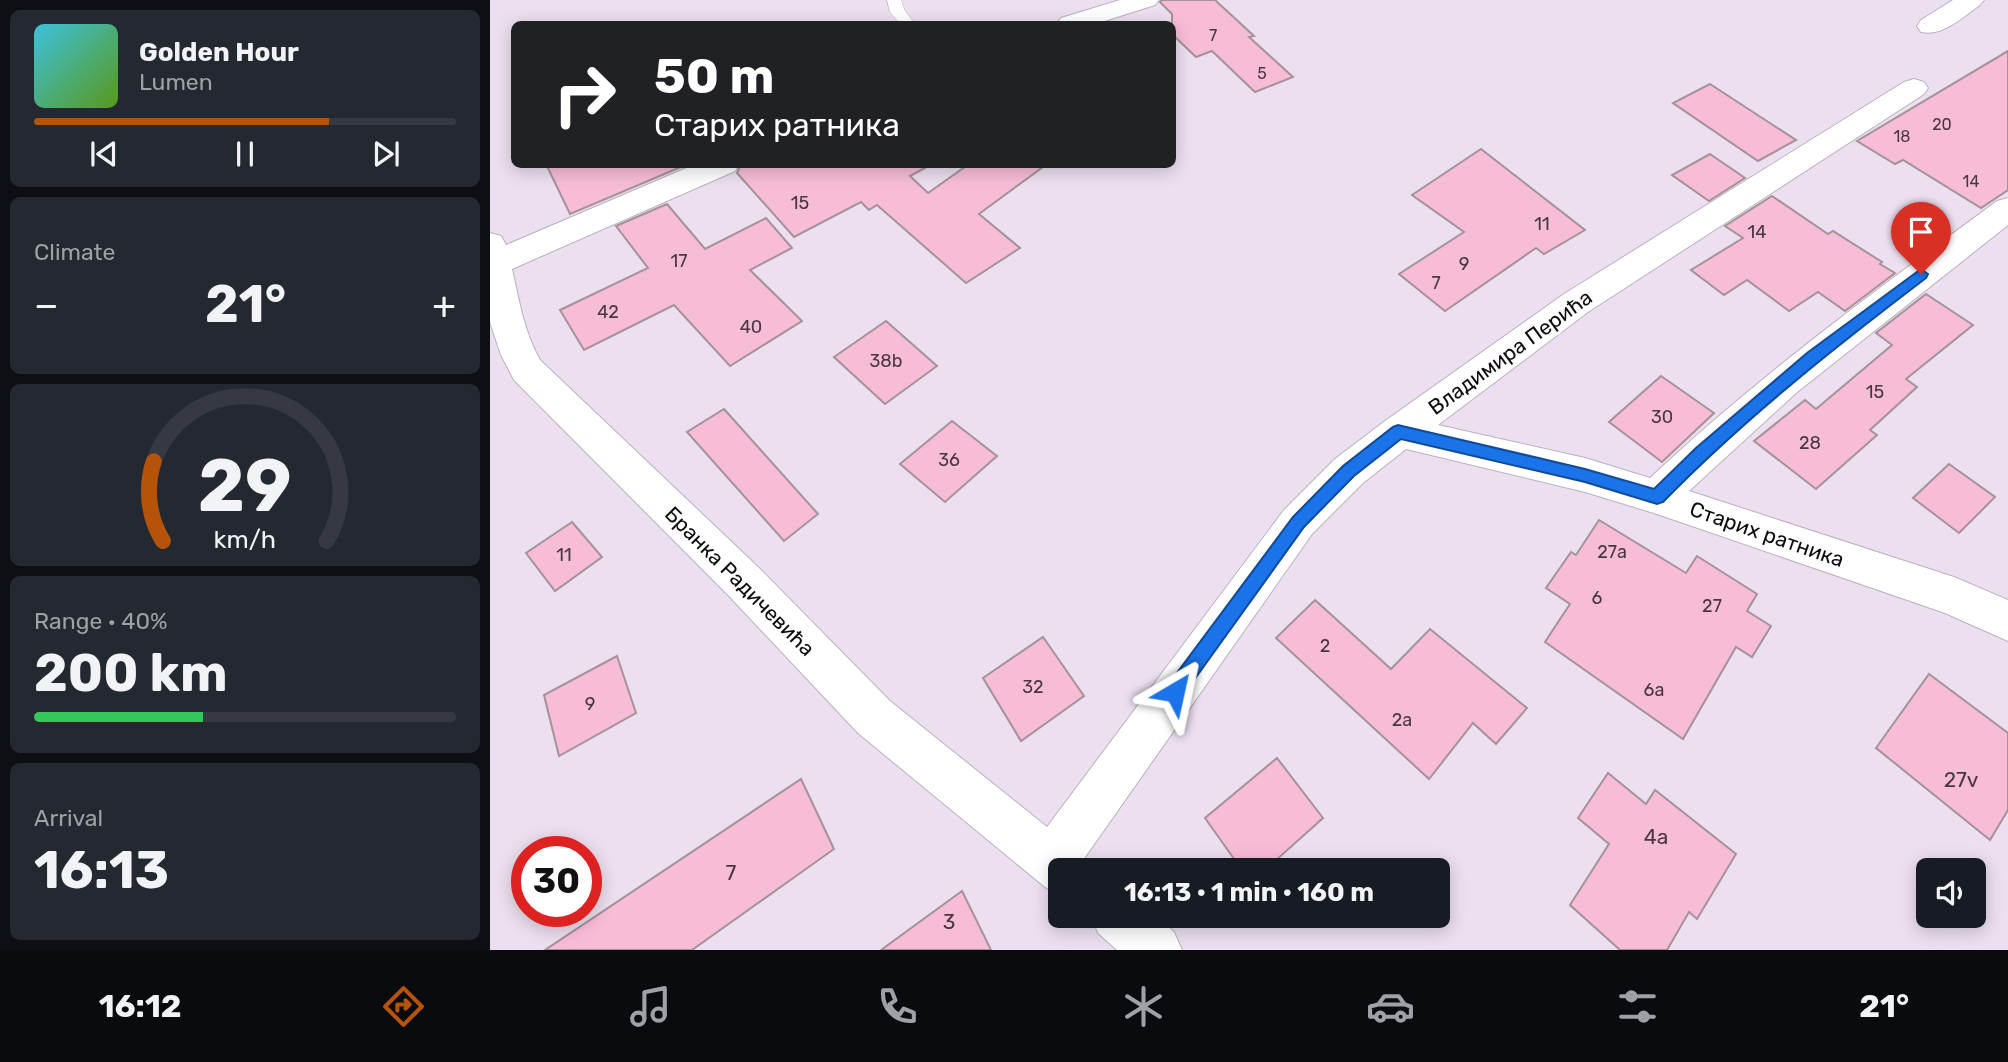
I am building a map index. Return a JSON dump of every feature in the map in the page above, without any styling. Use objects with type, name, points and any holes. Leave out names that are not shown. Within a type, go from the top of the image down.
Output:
[{"type":"street","points":[[1080,21],[1146,0]]},
{"type":"street","points":[[1930,26],[1972,0]]},
{"type":"street","name":"Владимира Перића","points":[[1062,858],[1298,522],[1349,471],[1398,432],[1576,303],[1914,88]]},
{"type":"street","points":[[492,253],[714,168]]},
{"type":"street","points":[[1657,497],[1701,453],[1812,357],[2008,209]]},
{"type":"street","name":"Бранка Радичевића","points":[[492,253],[505,322],[514,349],[527,370],[743,581],[874,717],[1048,858]]},
{"type":"street","name":"Старих ратника","points":[[1398,432],[1585,475],[1657,497],[1954,597],[2008,621]]},
{"type":"street","points":[[1131,928],[1156,950]]},
{"type":"lane","points":[[894,0],[898,12],[906,21]]},
{"type":"building","points":[[1215,0],[1254,36],[1249,37],[1293,77],[1255,92],[1212,51],[1196,57],[1176,38],[1176,21],[1172,21],[1172,14],[1160,2]]},
{"type":"building","points":[[2008,51],[2008,190],[1981,208],[1903,160],[1895,164],[1857,141]]},
{"type":"building","points":[[1710,84],[1796,140],[1758,161],[1673,103]]},
{"type":"building","points":[[1481,149],[1585,230],[1544,254],[1536,248],[1445,311],[1399,274],[1464,232],[1412,195]]},
{"type":"building","points":[[1710,154],[1745,178],[1709,201],[1672,175]]},
{"type":"building","points":[[548,168],[679,168],[570,214]]},
{"type":"building","points":[[739,168],[925,168],[910,176],[928,193],[963,168],[1042,168],[979,214],[1020,248],[966,283],[877,205],[869,210],[861,202],[794,237],[737,173]]},
{"type":"building","points":[[1772,196],[1828,234],[1833,231],[1895,273],[1845,311],[1818,292],[1789,311],[1747,280],[1724,295],[1691,270],[1743,238],[1725,226]]},
{"type":"building","points":[[667,204],[705,249],[766,218],[792,248],[750,270],[802,321],[730,366],[674,305],[584,350],[560,310],[648,268],[616,226]]},
{"type":"building","points":[[1926,294],[1973,325],[1906,379],[1917,387],[1870,430],[1877,435],[1816,489],[1754,441],[1805,400],[1816,409],[1892,345],[1876,333]]},
{"type":"building","points":[[886,321],[937,366],[885,404],[834,357]]},
{"type":"building","points":[[1661,376],[1714,413],[1662,462],[1609,422]]},
{"type":"building","points":[[724,409],[818,514],[784,541],[687,432]]},
{"type":"building","points":[[952,421],[997,456],[945,502],[900,464]]},
{"type":"building","points":[[1949,464],[1995,497],[1959,533],[1913,498]]},
{"type":"building","points":[[1599,520],[1686,573],[1697,556],[1757,594],[1747,611],[1771,626],[1752,657],[1736,647],[1683,739],[1545,642],[1570,604],[1546,588],[1571,552],[1576,555]]},
{"type":"building","points":[[572,522],[602,557],[555,591],[526,553]]},
{"type":"building","points":[[1315,600],[1391,669],[1430,629],[1527,708],[1496,744],[1473,723],[1429,779],[1276,638]]},
{"type":"building","points":[[1043,637],[1084,696],[1021,741],[983,678]]},
{"type":"building","points":[[617,656],[636,713],[559,756],[544,695]]},
{"type":"building","points":[[1929,674],[2008,733],[2008,810],[1990,840],[1876,748]]},
{"type":"building","points":[[1277,758],[1323,818],[1278,858],[1233,858],[1205,818]]},
{"type":"building","points":[[1608,773],[1646,804],[1655,790],[1736,854],[1697,919],[1689,912],[1667,950],[1620,950],[1570,905],[1609,844],[1578,818]]},
{"type":"building","points":[[801,779],[834,849],[692,950],[545,950],[579,927],[602,927],[602,912]]},
{"type":"building","points":[[962,891],[991,950],[881,950]]},
{"type":"route","points":[[1175,692],[1298,522],[1349,471],[1398,432],[1585,475],[1657,497],[1701,453],[1812,357],[1921,274]]}]
